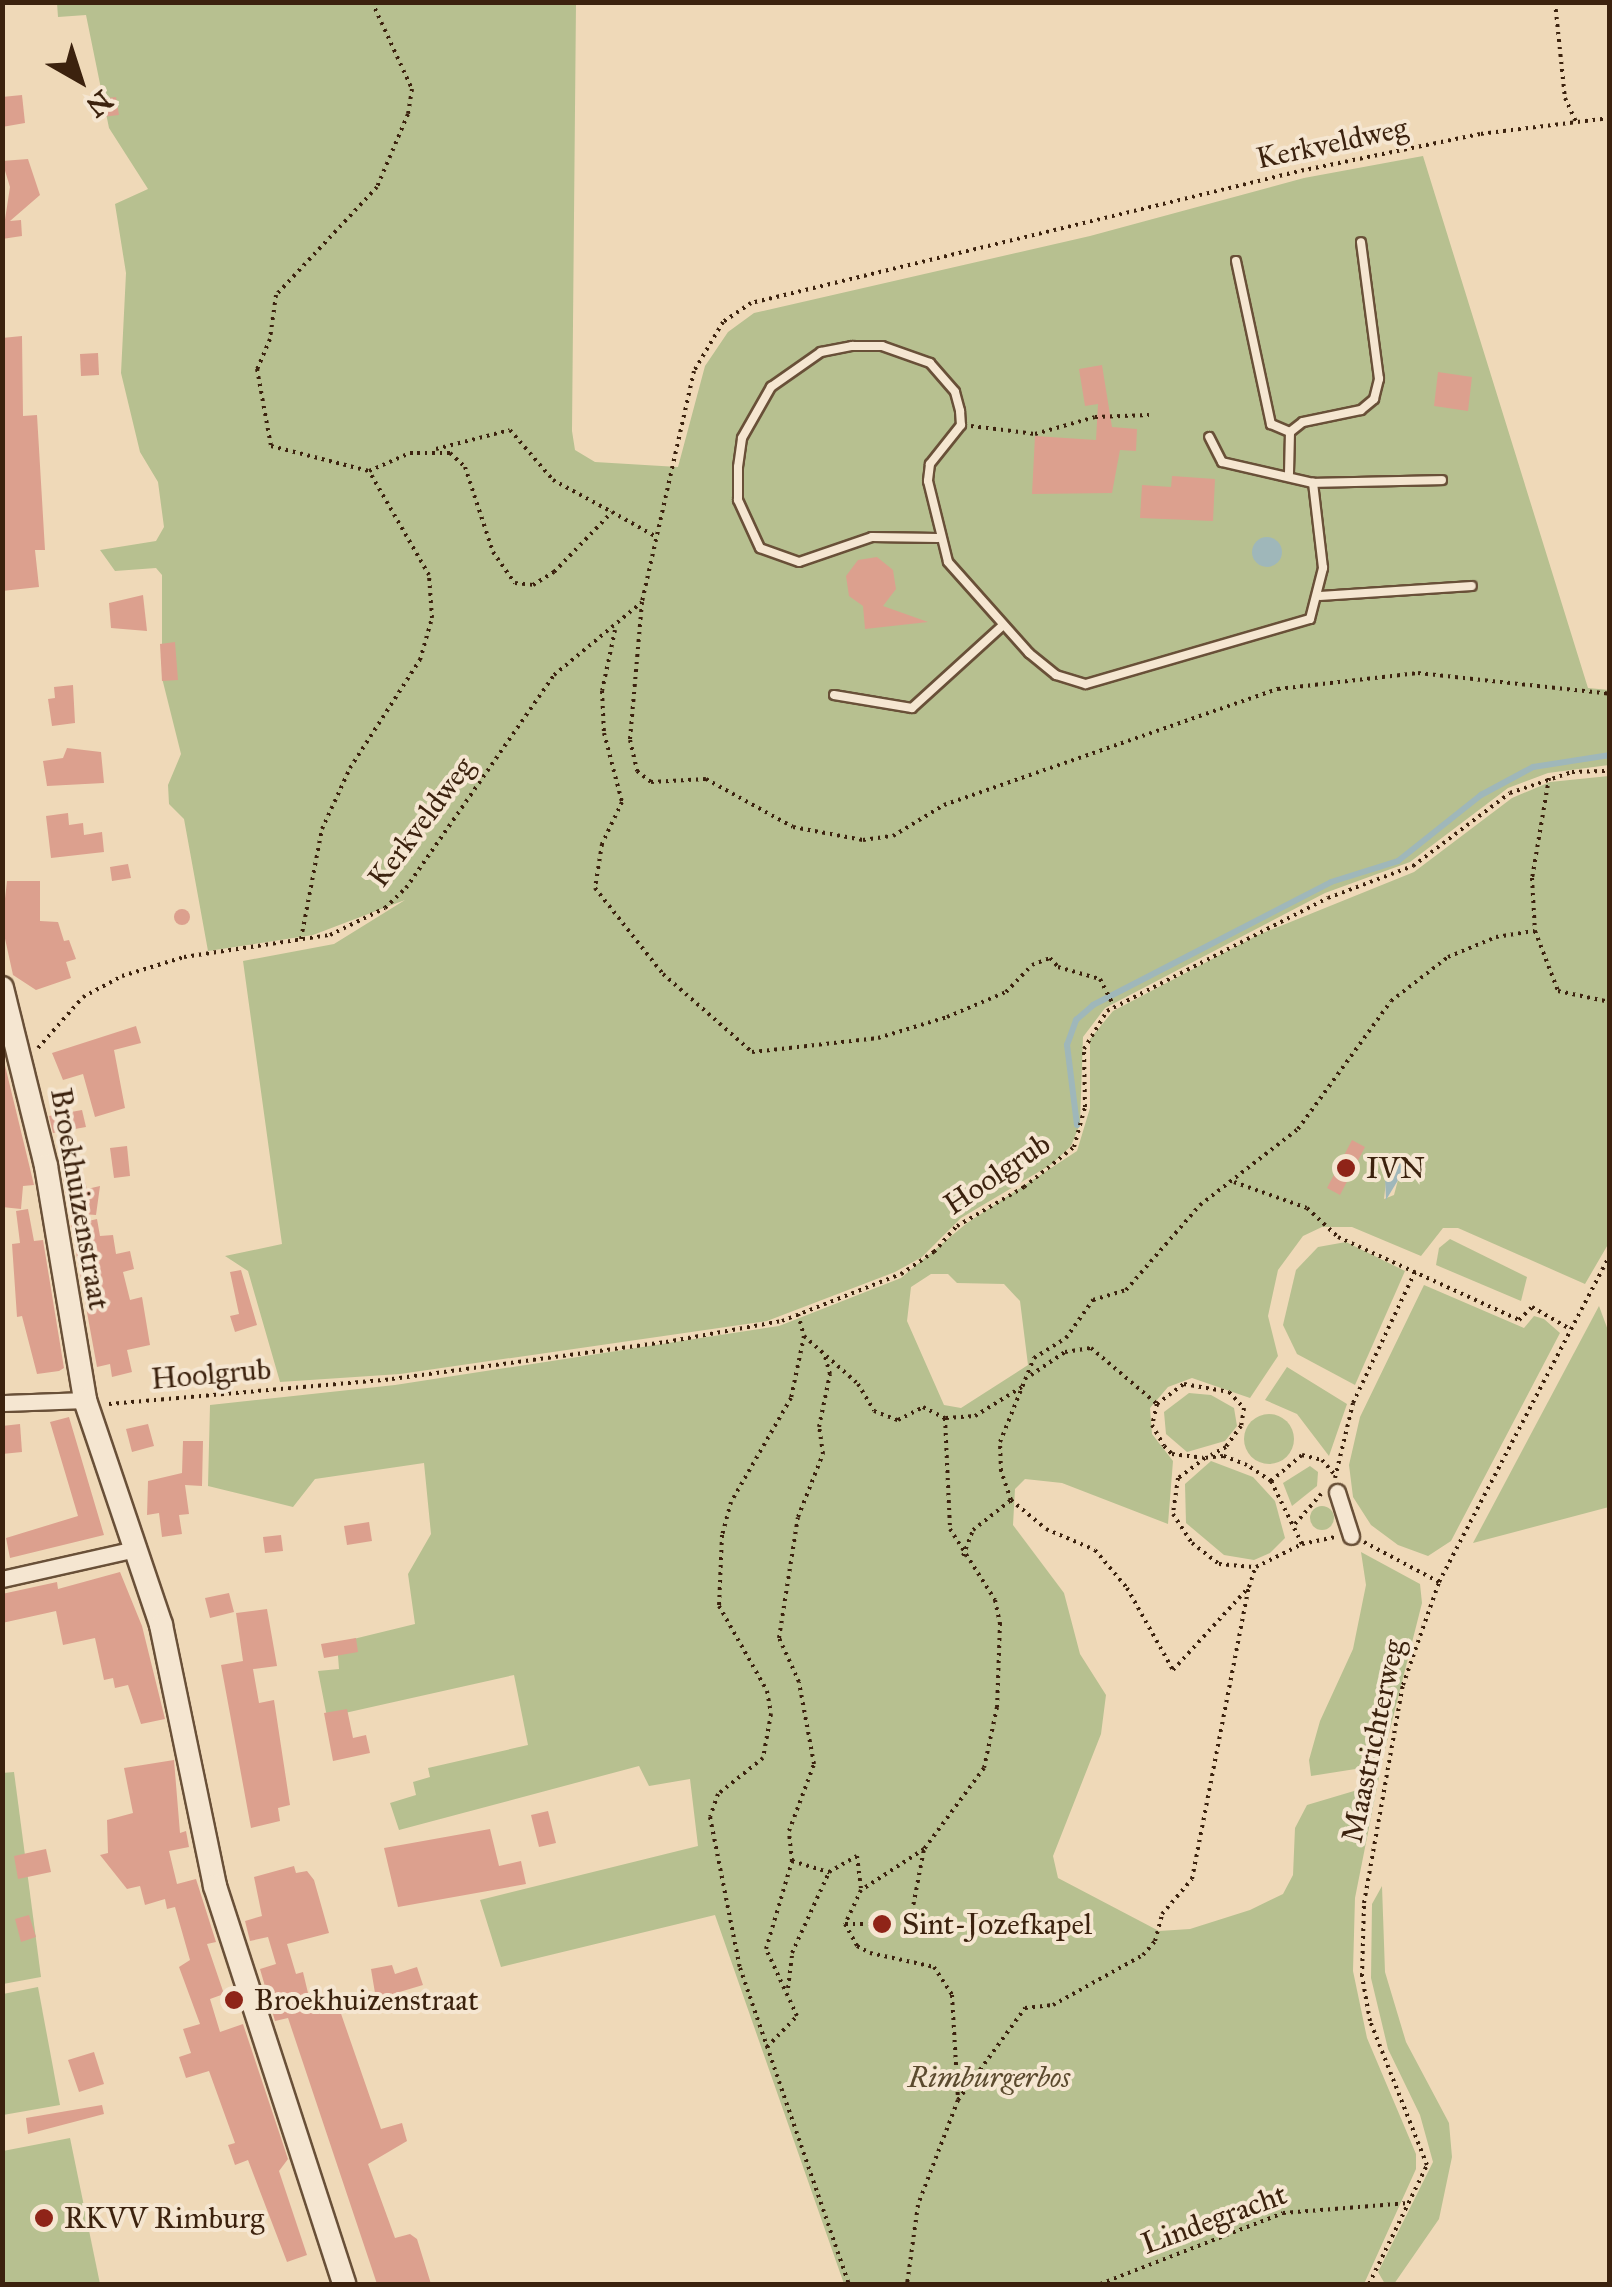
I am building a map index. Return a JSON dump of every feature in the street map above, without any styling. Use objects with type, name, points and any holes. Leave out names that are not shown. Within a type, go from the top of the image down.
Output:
[{"type":"street","name":"Broekhuizenstraat","points":[[2,988],[22,1054],[85,1400],[131,1550],[161,1625],[215,1886],[344,2284]]},
{"type":"street","points":[[2,1403],[85,1400]]},
{"type":"street","points":[[1336,1483],[1352,1536]]},
{"type":"street","points":[[2,1578],[131,1550]]},
{"type":"lane","points":[[1290,432],[1303,422],[1362,410],[1374,399],[1379,378],[1361,242]]},
{"type":"lane","points":[[1236,261],[1271,424],[1290,432]]},
{"type":"lane","points":[[938,538],[862,539],[800,562],[760,548],[747,532],[738,500],[742,438],[771,387],[793,368],[852,346],[882,346],[930,363],[955,392],[961,425],[930,464],[938,538],[962,584],[1001,627],[1056,674],[1086,684],[1124,677],[1227,638],[1289,629],[1310,619],[1320,596],[1320,506],[1313,484]]},
{"type":"lane","points":[[1289,474],[1290,432]]},
{"type":"lane","points":[[1209,437],[1222,462],[1289,474],[1313,484],[1442,480]]},
{"type":"lane","points":[[1320,596],[1472,586]]},
{"type":"lane","points":[[834,694],[912,708],[1001,627]]},
{"type":"path","points":[[372,2],[412,89],[408,114],[377,187],[276,294],[270,339],[257,369],[271,446],[369,471],[410,453],[510,430],[552,480],[655,536]]},
{"type":"path","points":[[1556,2],[1565,98],[1576,122]]},
{"type":"path","name":"Kerkveldweg","points":[[1067,229],[1304,170],[1480,134],[1610,118]]},
{"type":"path","points":[[961,425],[1035,434],[1095,417],[1149,415]]},
{"type":"path","points":[[410,453],[450,453],[466,467],[492,552],[515,583],[533,584],[554,572],[612,512]]},
{"type":"path","points":[[301,940],[322,829],[350,768],[420,660],[432,618],[429,575],[369,471]]},
{"type":"path","name":"Kerkveldweg","points":[[22,1054],[38,1048],[83,997],[122,976],[184,957],[301,940],[358,924],[406,888],[554,675],[615,630],[642,602],[630,734],[637,771],[651,782],[706,779],[794,827],[847,838],[893,836],[944,805],[1278,690],[1418,672],[1610,694]]},
{"type":"path","points":[[615,630],[602,691],[604,733],[622,802],[602,844],[595,888],[663,974],[752,1052],[878,1038],[947,1017],[1006,992],[1032,965],[1050,958],[1058,967],[1100,980],[1114,1006]]},
{"type":"path","name":"Hoolgrub","points":[[85,1400],[124,1404],[392,1379],[666,1342],[798,1314],[919,1264],[957,1226],[1065,1159],[1083,1124],[1087,1036],[1114,1006],[1328,898],[1413,866],[1510,793],[1548,778],[1610,771]]},
{"type":"path","points":[[1548,778],[1532,878],[1535,931],[1558,991],[1610,1002]]},
{"type":"path","points":[[1250,1587],[1172,1670],[1127,1588],[1095,1550],[1046,1529],[1011,1500],[1000,1471],[1000,1442],[1034,1358],[1066,1338],[1090,1303],[1126,1290],[1200,1205],[1298,1129],[1391,1001],[1448,957],[1496,937],[1535,931]]},
{"type":"path","points":[[1231,1182],[1307,1208],[1338,1236],[1519,1320],[1532,1308],[1570,1329]]},
{"type":"path","name":"Maastrichterweg","points":[[1406,2203],[1428,2165],[1370,2021],[1361,1931],[1403,1685],[1439,1582],[1610,1255]]},
{"type":"path","points":[[1295,1524],[1336,1483],[1353,1404],[1416,1270]]},
{"type":"path","points":[[798,1314],[804,1336],[791,1398],[732,1502],[720,1546],[719,1606],[767,1691],[771,1714],[763,1758],[718,1794],[710,1817],[731,1937],[849,2284]]},
{"type":"path","points":[[804,1336],[858,1384],[874,1411],[898,1420],[923,1408],[946,1418],[976,1416],[1065,1352],[1091,1348],[1156,1404]]},
{"type":"path","points":[[788,1990],[766,1949],[792,1861],[789,1831],[814,1764],[799,1682],[780,1638],[798,1517],[823,1454],[820,1428],[830,1374],[824,1351]]},
{"type":"path","points":[[1302,1544],[1271,1481],[1223,1456],[1205,1458],[1172,1454],[1152,1426],[1156,1404],[1184,1384],[1198,1382],[1238,1398],[1244,1415],[1235,1438],[1205,1458],[1178,1478],[1173,1514],[1192,1544],[1218,1564],[1256,1568],[1302,1544],[1352,1536],[1439,1582]]},
{"type":"path","points":[[845,1924],[861,1890],[924,1849],[970,1793],[993,1739],[1000,1623],[995,1600],[963,1556],[944,1505],[946,1418]]},
{"type":"path","points":[[1271,1481],[1302,1455],[1322,1460],[1336,1483]]},
{"type":"path","points":[[963,1556],[973,1530],[1011,1500]]},
{"type":"path","points":[[907,2284],[918,2205],[958,2100],[1025,2008],[1053,2005],[1143,1954],[1155,1940],[1162,1914],[1192,1879],[1256,1568]]},
{"type":"path","points":[[912,1912],[924,1849]]},
{"type":"path","points":[[767,2047],[794,2026],[788,1990],[792,1953],[829,1872],[856,1856],[861,1890]]},
{"type":"path","points":[[792,1861],[829,1872]]},
{"type":"path","points":[[845,1924],[870,1953],[934,1967],[945,1976],[958,2100]]},
{"type":"path","points":[[845,1924],[874,1924]]},
{"type":"path","points":[[1369,2284],[1406,2203]]},
{"type":"path","name":"Lindegracht","points":[[1100,2284],[1283,2214],[1406,2203]]},
{"type":"green space","points":[[57,3],[576,3],[572,431],[575,450],[595,462],[678,467],[705,366],[728,332],[754,313],[1090,236],[1304,178],[1423,156],[1588,688],[1609,690],[1609,765],[1548,773],[1508,788],[1410,862],[1325,893],[1105,1008],[1083,1037],[1080,1124],[1071,1146],[1052,1164],[961,1218],[922,1257],[895,1272],[767,1321],[400,1374],[280,1382],[248,1271],[225,1256],[282,1244],[243,961],[334,944],[405,900],[313,935],[208,951],[184,819],[169,804],[168,785],[181,754],[162,678],[162,575],[156,568],[115,571],[100,550],[156,541],[164,527],[158,482],[140,452],[121,373],[126,273],[115,204],[148,189],[109,128],[86,15],[58,17]]},
{"type":"green space","name":"Rimburgerbos","points":[[1609,776],[1610,1241],[1585,1284],[1458,1228],[1443,1228],[1421,1256],[1352,1227],[1322,1227],[1303,1236],[1278,1270],[1268,1316],[1278,1356],[1250,1398],[1192,1378],[1168,1387],[1150,1408],[1152,1434],[1173,1461],[1168,1524],[1062,1483],[1025,1479],[1015,1489],[1013,1525],[1064,1593],[1080,1654],[1106,1695],[1101,1734],[1053,1856],[1058,1878],[1159,1931],[1190,1929],[1250,1910],[1283,1894],[1293,1875],[1295,1828],[1307,1805],[1354,1791],[1380,1772],[1355,1898],[1353,1971],[1367,2038],[1416,2154],[1416,2169],[1364,2284],[844,2284],[715,1915],[501,1967],[480,1900],[698,1846],[690,1779],[649,1786],[639,1766],[399,1830],[390,1803],[416,1795],[413,1782],[430,1777],[428,1768],[528,1745],[514,1675],[327,1717],[318,1671],[339,1669],[337,1643],[415,1624],[408,1574],[431,1534],[424,1463],[315,1479],[293,1507],[208,1486],[210,1405],[395,1385],[779,1326],[901,1278],[967,1223],[1077,1151],[1090,1108],[1090,1039],[1113,1011],[1258,935],[1414,872],[1512,798],[1550,782]],"holes":[[[1403,1161],[1394,1195],[1384,1199],[1388,1164]],[[931,1274],[948,1274],[957,1283],[1004,1284],[1020,1301],[1028,1365],[961,1408],[944,1405],[907,1321],[911,1287]]]},
{"type":"green space","points":[[1450,1239],[1527,1277],[1521,1301],[1436,1265],[1439,1248]]},
{"type":"green space","points":[[1346,1242],[1405,1271],[1355,1385],[1297,1354],[1283,1325],[1296,1270],[1318,1247]]},
{"type":"green space","points":[[1424,1285],[1524,1328],[1534,1316],[1544,1319],[1560,1333],[1451,1541],[1428,1556],[1398,1545],[1371,1525],[1353,1497],[1349,1465],[1360,1417]]},
{"type":"green space","points":[[1599,1306],[1609,1333],[1609,1507],[1473,1543]]},
{"type":"green space","points":[[1287,1367],[1347,1404],[1329,1456],[1297,1414],[1265,1400]]},
{"type":"green space","points":[[1189,1393],[1211,1395],[1234,1408],[1237,1426],[1225,1441],[1187,1452],[1166,1434],[1164,1412]]},
{"type":"green space","points":[[1269,1414],[1286,1422],[1294,1439],[1286,1456],[1269,1464],[1252,1456],[1244,1439],[1252,1422]]},
{"type":"green space","points":[[1211,1461],[1253,1477],[1275,1501],[1285,1538],[1270,1553],[1254,1560],[1224,1555],[1186,1523],[1185,1484]]},
{"type":"green space","points":[[1310,1466],[1318,1472],[1317,1486],[1292,1506],[1283,1483]]},
{"type":"green space","points":[[1317,1506],[1327,1506],[1334,1518],[1327,1530],[1317,1530],[1310,1523],[1310,1513]]},
{"type":"green space","points":[[1361,1552],[1420,1584],[1422,1603],[1381,1765],[1311,1776],[1309,1760],[1320,1721],[1353,1649],[1366,1585]]},
{"type":"green space","points":[[14,1772],[41,1977],[3,1984],[2,1773]]},
{"type":"green space","points":[[1382,1886],[1385,1972],[1406,2042],[1449,2123],[1452,2157],[1439,2219],[1394,2284],[1385,2284],[1378,2272],[1433,2162],[1420,2115],[1388,2049],[1371,1978],[1372,1904]]},
{"type":"green space","points":[[38,1987],[60,2105],[3,2115],[3,1994]]},
{"type":"green space","name":"RKVV Rimburg","points":[[70,2138],[100,2284],[3,2284],[3,2151]]},
{"type":"water","points":[[1267,537],[1278,541],[1282,552],[1278,563],[1267,567],[1256,563],[1252,552],[1256,541]]},
{"type":"water","points":[[1394,1159],[1406,1167],[1386,1200],[1385,1176]]},
{"type":"building","points":[[22,95],[25,123],[2,127],[2,97]]},
{"type":"building","points":[[116,97],[119,115],[102,117],[100,99]]},
{"type":"building","points":[[28,159],[40,195],[10,221],[21,220],[22,236],[2,239],[10,187],[2,161]]},
{"type":"building","points":[[22,336],[23,416],[37,415],[45,550],[35,550],[39,587],[2,591],[2,338]]},
{"type":"building","points":[[98,353],[99,375],[81,376],[80,354]]},
{"type":"building","points":[[1102,365],[1112,427],[1137,429],[1136,451],[1120,450],[1112,493],[1032,494],[1035,436],[1096,440],[1098,404],[1085,406],[1079,369]]},
{"type":"building","points":[[1438,372],[1472,377],[1468,411],[1434,406]]},
{"type":"building","points":[[1172,476],[1215,479],[1213,521],[1140,518],[1142,485],[1171,487]]},
{"type":"building","points":[[877,557],[893,570],[896,589],[883,606],[928,622],[865,629],[863,606],[849,596],[846,576],[858,560]]},
{"type":"building","points":[[143,595],[147,631],[111,628],[109,603]]},
{"type":"building","points":[[175,642],[178,680],[162,681],[160,644]]},
{"type":"building","points":[[73,685],[75,723],[52,726],[48,699],[55,698],[54,687]]},
{"type":"building","points":[[67,748],[101,752],[104,783],[47,786],[43,761],[63,758]]},
{"type":"building","points":[[68,813],[69,825],[83,823],[84,835],[102,832],[104,852],[51,858],[46,816]]},
{"type":"building","points":[[128,864],[131,878],[112,881],[110,867]]},
{"type":"building","points":[[7,881],[40,881],[40,921],[58,922],[64,941],[69,940],[76,959],[66,962],[71,978],[36,990],[13,975],[2,925]]},
{"type":"building","points":[[182,909],[190,917],[182,925],[174,917]]},
{"type":"building","points":[[136,1026],[141,1043],[114,1050],[125,1108],[95,1117],[83,1074],[63,1080],[52,1053]]},
{"type":"building","points":[[2,1053],[34,1185],[23,1186],[21,1209],[2,1207]]},
{"type":"building","points":[[82,1110],[86,1127],[53,1133],[49,1116]]},
{"type":"building","name":"IVN","points":[[1352,1140],[1365,1147],[1340,1195],[1327,1188]]},
{"type":"building","points":[[127,1146],[130,1176],[114,1178],[110,1148]]},
{"type":"building","points":[[80,1163],[87,1189],[100,1186],[96,1215],[69,1213],[61,1167]]},
{"type":"building","points":[[28,1209],[34,1241],[43,1240],[64,1368],[37,1374],[22,1316],[17,1317],[12,1244],[20,1243],[16,1211]]},
{"type":"building","points":[[97,1219],[100,1236],[113,1235],[116,1254],[130,1251],[134,1269],[123,1272],[130,1300],[142,1297],[150,1345],[127,1350],[132,1372],[112,1377],[110,1364],[97,1367],[71,1225]]},
{"type":"building","points":[[241,1270],[257,1325],[235,1332],[230,1316],[239,1314],[230,1272]]},
{"type":"building","points":[[69,1417],[104,1535],[10,1558],[6,1538],[78,1516],[50,1422]]},
{"type":"building","points":[[20,1424],[22,1452],[2,1454],[2,1426]]},
{"type":"building","points":[[148,1424],[154,1446],[132,1452],[126,1429]]},
{"type":"building","points":[[183,1441],[203,1441],[202,1486],[185,1485],[189,1514],[179,1515],[182,1534],[162,1537],[159,1513],[147,1515],[148,1481],[182,1473]]},
{"type":"building","points":[[369,1522],[372,1541],[347,1545],[344,1526]]},
{"type":"building","points":[[281,1535],[283,1551],[265,1553],[263,1537]]},
{"type":"building","points":[[120,1572],[142,1626],[165,1719],[141,1724],[128,1685],[115,1688],[113,1678],[104,1680],[95,1638],[63,1645],[56,1611],[2,1623],[2,1594],[57,1582],[58,1589]]},
{"type":"building","points":[[229,1593],[234,1612],[210,1618],[205,1598]]},
{"type":"building","points":[[267,1609],[277,1666],[253,1669],[259,1703],[274,1700],[290,1805],[278,1808],[280,1821],[251,1828],[221,1665],[243,1661],[236,1613]]},
{"type":"building","points":[[356,1638],[358,1652],[324,1658],[321,1644]]},
{"type":"building","points":[[347,1709],[353,1738],[366,1735],[370,1753],[333,1761],[324,1713]]},
{"type":"building","points":[[174,1760],[180,1833],[186,1831],[189,1847],[169,1851],[177,1884],[196,1879],[216,1942],[207,1944],[224,1994],[210,1999],[220,2032],[243,2024],[288,2159],[279,2171],[307,2255],[287,2262],[248,2160],[235,2165],[228,2145],[235,2143],[209,2071],[186,2078],[179,2057],[191,2053],[183,2029],[200,2024],[179,1967],[190,1960],[175,1907],[167,1909],[165,1899],[145,1905],[140,1886],[127,1889],[100,1855],[108,1853],[107,1820],[133,1813],[124,1768]]},
{"type":"building","points":[[548,1811],[556,1843],[539,1847],[531,1815]]},
{"type":"building","points":[[490,1829],[499,1866],[521,1861],[526,1884],[398,1907],[384,1848]]},
{"type":"building","points":[[46,1849],[51,1872],[18,1879],[14,1856]]},
{"type":"building","points":[[294,1866],[296,1873],[307,1871],[314,1880],[329,1933],[287,1944],[296,1974],[303,1972],[313,2014],[338,2005],[381,2129],[402,2123],[407,2141],[368,2164],[395,2238],[410,2234],[417,2239],[431,2284],[377,2284],[288,2018],[275,2021],[260,1969],[276,1964],[268,1937],[250,1941],[245,1921],[262,1916],[254,1877]]},
{"type":"building","points":[[29,1915],[36,1937],[21,1942],[15,1919]]},
{"type":"building","points":[[392,1965],[395,1974],[417,1967],[423,1985],[376,1999],[371,1969]]},
{"type":"building","points":[[94,2052],[104,2084],[79,2092],[68,2060]]},
{"type":"building","points":[[102,2105],[104,2114],[28,2134],[26,2118]]},
{"type":"waterway","points":[[1077,1125],[1067,1045],[1076,1020],[1093,1005],[1331,882],[1398,861],[1481,795],[1533,767],[1610,755]]},
{"type":"place","name":"IVN","points":[[1346,1168]]},
{"type":"place","name":"Sint-Jozefkapel","points":[[882,1924]]},
{"type":"place","name":"Broekhuizenstraat","points":[[234,2000]]},
{"type":"place","name":"RKVV Rimburg","points":[[44,2218]]}]
